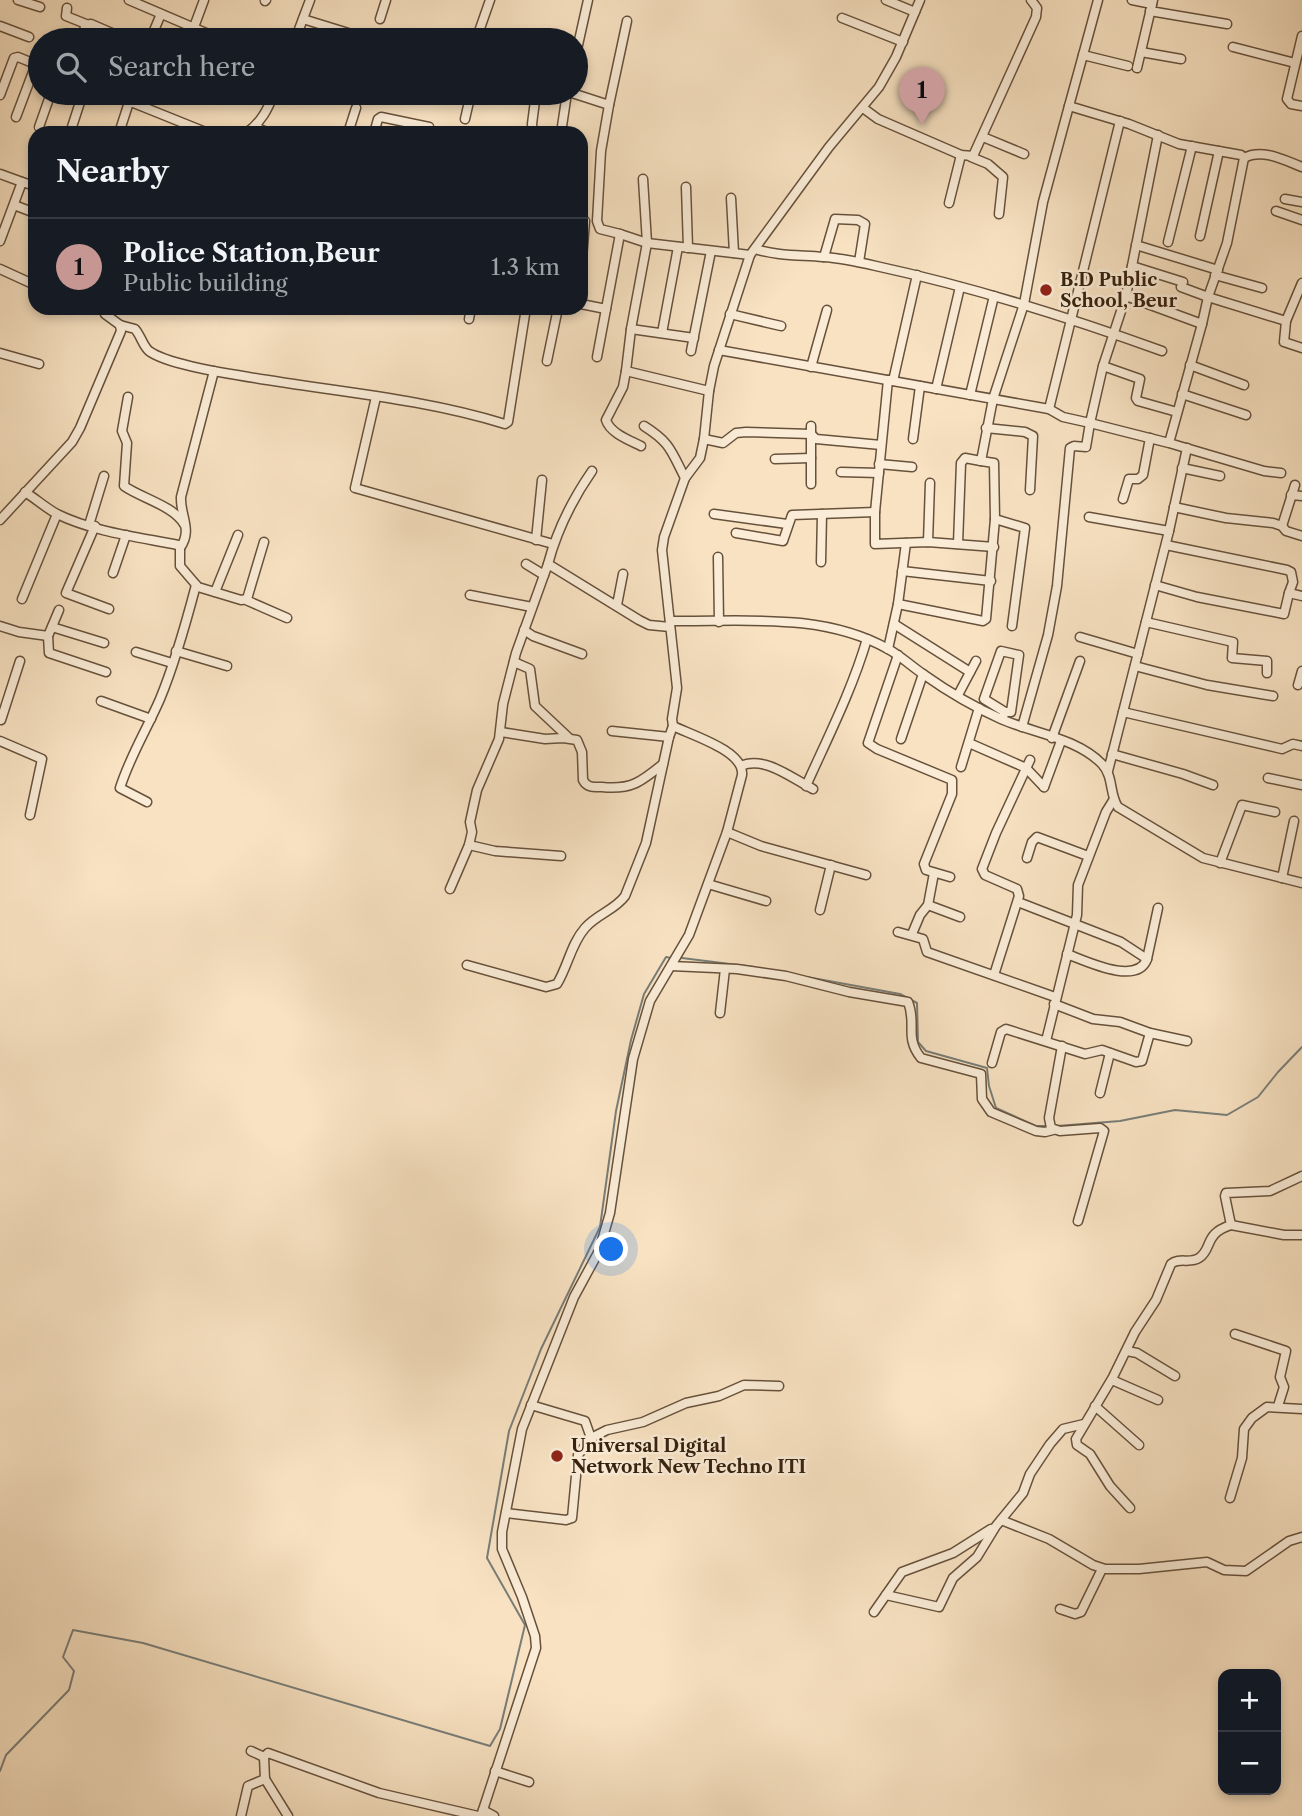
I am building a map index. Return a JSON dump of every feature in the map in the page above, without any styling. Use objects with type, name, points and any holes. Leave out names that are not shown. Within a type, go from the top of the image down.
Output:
[{"type":"street","points":[[18,0],[40,6]]},
{"type":"street","points":[[128,0],[194,27],[204,0]]},
{"type":"street","points":[[300,28],[310,0]]},
{"type":"street","points":[[380,19],[386,0]]},
{"type":"street","points":[[480,28],[490,0]]},
{"type":"street","points":[[581,28],[587,0]]},
{"type":"street","points":[[886,0],[915,12]]},
{"type":"street","points":[[467,965],[546,987],[557,984],[583,930],[603,912],[620,903],[625,895],[646,843],[673,726],[677,688],[662,550],[664,537],[685,478],[699,458],[704,439],[709,391],[730,314],[752,252],[886,75],[903,42],[919,0]]},
{"type":"street","points":[[948,203],[966,156],[983,136],[1036,18],[1037,8],[1031,0]]},
{"type":"street","points":[[981,461],[993,399],[1024,304],[1043,202],[1098,0]]},
{"type":"street","points":[[1132,0],[1227,24]]},
{"type":"street","points":[[1083,55],[1133,67],[1141,52],[1152,5]]},
{"type":"street","points":[[67,8],[66,16],[100,28]]},
{"type":"street","points":[[155,28],[161,14]]},
{"type":"street","points":[[842,18],[903,42]]},
{"type":"street","points":[[303,19],[332,28]]},
{"type":"street","points":[[627,21],[601,151],[597,221],[600,229],[647,243],[678,247],[859,262],[1024,304],[1162,351]]},
{"type":"street","points":[[0,26],[28,37]]},
{"type":"street","points":[[1302,36],[1287,99],[1292,104],[1302,106]]},
{"type":"street","points":[[1233,47],[1295,63]]},
{"type":"street","points":[[1141,52],[1181,59]]},
{"type":"street","points":[[0,95],[16,57],[28,61]]},
{"type":"street","points":[[0,68],[9,71]]},
{"type":"street","points":[[16,117],[28,89]]},
{"type":"street","points":[[588,98],[609,104]]},
{"type":"street","points":[[38,126],[46,105]]},
{"type":"street","points":[[72,126],[79,105]]},
{"type":"street","points":[[122,126],[129,105]]},
{"type":"street","points":[[149,105],[193,126]]},
{"type":"street","points":[[256,126],[269,105]]},
{"type":"street","points":[[465,119],[468,105]]},
{"type":"street","points":[[531,126],[534,105]]},
{"type":"street","points":[[563,126],[567,105]]},
{"type":"street","points":[[1069,106],[1192,146],[1241,155],[1244,158]]},
{"type":"street","points":[[350,126],[356,107]]},
{"type":"street","points":[[863,108],[878,119],[988,164],[1003,177],[999,214]]},
{"type":"street","points":[[376,126],[381,117],[424,126]]},
{"type":"street","points":[[1049,409],[1120,121]]},
{"type":"street","points":[[1022,727],[1048,635],[1055,598],[1070,448],[1086,447],[1103,366],[1126,296],[1158,135]]},
{"type":"street","points":[[983,136],[1024,154]]},
{"type":"street","points":[[1168,242],[1192,146]]},
{"type":"street","points":[[1200,236],[1219,151]]},
{"type":"street","points":[[1169,443],[1208,297],[1227,243],[1244,158],[1252,153],[1263,154],[1302,167]]},
{"type":"street","points":[[0,174],[28,184]]},
{"type":"street","points":[[641,446],[612,429],[606,420],[623,387],[647,243],[643,179]]},
{"type":"street","points":[[0,241],[22,182]]},
{"type":"street","points":[[686,187],[688,248]]},
{"type":"street","points":[[731,198],[734,253]]},
{"type":"street","points":[[1285,199],[1302,202]]},
{"type":"street","points":[[14,205],[28,210]]},
{"type":"street","points":[[1276,211],[1302,220]]},
{"type":"street","points":[[824,257],[833,221],[838,217],[858,220],[865,225],[859,262]]},
{"type":"street","points":[[588,220],[597,221]]},
{"type":"street","points":[[597,357],[620,234]]},
{"type":"street","points":[[1136,246],[1262,288]]},
{"type":"street","points":[[663,333],[678,247]]},
{"type":"street","points":[[691,351],[711,251]]},
{"type":"street","points":[[1132,266],[1208,297],[1286,321]]},
{"type":"street","points":[[0,269],[28,282]]},
{"type":"street","points":[[917,275],[890,381],[881,445],[875,544],[928,542],[994,547]]},
{"type":"street","points":[[1302,283],[1286,321],[1284,342],[1302,348]]},
{"type":"street","points":[[936,389],[960,287]]},
{"type":"street","points":[[970,395],[994,296]]},
{"type":"street","points":[[1126,296],[1202,324]]},
{"type":"street","points":[[588,305],[606,309]]},
{"type":"street","points":[[811,367],[827,310]]},
{"type":"street","points":[[730,314],[781,326]]},
{"type":"street","points":[[109,315],[120,325],[135,329],[147,350],[152,353],[214,371],[318,390],[443,407],[506,424],[525,315]]},
{"type":"street","points":[[469,319],[470,315]]},
{"type":"street","points":[[547,361],[557,315]]},
{"type":"street","points":[[0,520],[78,433],[121,331],[120,325]]},
{"type":"street","points":[[631,329],[694,338]]},
{"type":"street","points":[[719,350],[1049,409],[1063,417],[1169,443],[1264,471],[1281,473]]},
{"type":"street","points":[[0,353],[39,365]]},
{"type":"street","points":[[1190,365],[1244,385]]},
{"type":"street","points":[[1103,366],[1140,379],[1136,398],[1138,401],[1177,412]]},
{"type":"street","points":[[214,371],[181,497],[181,510],[187,525],[180,566],[196,585],[246,600],[287,618]]},
{"type":"street","points":[[626,371],[709,391]]},
{"type":"street","points":[[913,439],[920,386]]},
{"type":"street","points":[[1182,394],[1246,415]]},
{"type":"street","points":[[128,397],[122,431],[127,443],[124,486],[156,502],[181,519],[184,524],[183,545]]},
{"type":"street","points":[[376,397],[355,488],[553,544]]},
{"type":"street","points":[[644,426],[668,444],[685,478]]},
{"type":"street","points":[[986,428],[1025,432],[1033,436],[1030,490]]},
{"type":"street","points":[[811,430],[816,439],[881,445]]},
{"type":"street","points":[[704,439],[723,443],[736,433],[811,430]]},
{"type":"street","points":[[811,430],[811,484]]},
{"type":"street","points":[[1123,499],[1129,479],[1138,479],[1143,475],[1150,439]]},
{"type":"street","points":[[1187,448],[1166,545],[1108,771],[1114,799],[1118,807],[1203,858],[1302,883]]},
{"type":"street","points":[[775,459],[811,458]]},
{"type":"street","points":[[898,604],[983,621],[986,619],[994,547],[994,463],[965,458],[961,463],[958,544]]},
{"type":"street","points":[[841,472],[912,467]]},
{"type":"street","points":[[1182,468],[1220,476]]},
{"type":"street","points":[[450,889],[469,845],[475,796],[501,732],[503,704],[514,662],[553,544],[577,494],[592,471]]},
{"type":"street","points":[[104,476],[92,525],[66,593],[109,609]]},
{"type":"street","points":[[536,540],[542,480]]},
{"type":"street","points":[[928,542],[930,483]]},
{"type":"street","points":[[1282,526],[1295,485]]},
{"type":"street","points":[[25,492],[57,514],[126,535],[183,545]]},
{"type":"street","points":[[1292,495],[1302,496]]},
{"type":"street","points":[[1174,507],[1226,518],[1273,523],[1302,537]]},
{"type":"street","points":[[736,533],[783,541],[792,515],[875,512]]},
{"type":"street","points":[[821,562],[822,513]]},
{"type":"street","points":[[22,599],[57,514]]},
{"type":"street","points":[[714,514],[788,524]]},
{"type":"street","points":[[1089,517],[1169,531]]},
{"type":"street","points":[[995,519],[1025,528],[1012,626]]},
{"type":"street","points":[[113,573],[126,535]]},
{"type":"street","points":[[215,592],[238,535]]},
{"type":"street","points":[[246,600],[264,542]]},
{"type":"street","points":[[888,649],[898,604],[906,543]]},
{"type":"street","points":[[1155,585],[1197,597],[1284,614],[1293,577],[1291,572],[1166,545]]},
{"type":"street","points":[[718,557],[719,622]]},
{"type":"street","points":[[526,564],[544,575]]},
{"type":"street","points":[[548,564],[649,625],[787,621],[835,629],[867,639],[888,649],[979,708],[1003,715],[1011,712],[1019,655],[1001,651],[984,699],[1003,715],[1022,727],[1084,750],[1108,771]]},
{"type":"street","points":[[902,571],[990,582]]},
{"type":"street","points":[[617,605],[623,574]]},
{"type":"street","points":[[147,802],[120,788],[130,759],[138,748],[166,684],[196,585]]},
{"type":"street","points":[[1289,593],[1302,596]]},
{"type":"street","points":[[470,595],[532,607]]},
{"type":"street","points":[[59,610],[50,631],[49,653],[106,672]]},
{"type":"street","points":[[1146,622],[1233,642],[1232,658],[1267,661],[1266,673]]},
{"type":"street","points":[[894,624],[970,672]]},
{"type":"street","points":[[0,626],[19,632],[50,631],[103,643]]},
{"type":"street","points":[[524,630],[533,636],[582,654]]},
{"type":"street","points":[[1080,637],[1138,654]]},
{"type":"street","points":[[741,766],[751,763],[765,766],[810,788],[857,672],[867,639]]},
{"type":"street","points":[[176,651],[227,666]]},
{"type":"street","points":[[136,652],[172,663]]},
{"type":"street","points":[[898,656],[869,743],[870,746],[952,780],[952,794],[924,860],[926,870],[950,877]]},
{"type":"street","points":[[0,727],[20,661]]},
{"type":"street","points":[[958,695],[976,661]]},
{"type":"street","points":[[969,743],[1028,764],[1044,787],[1080,661]]},
{"type":"street","points":[[514,662],[530,669],[536,706],[569,738]]},
{"type":"street","points":[[1135,666],[1207,685],[1273,696]]},
{"type":"street","points":[[1298,685],[1302,671]]},
{"type":"street","points":[[901,739],[923,674]]},
{"type":"street","points":[[101,701],[151,719]]},
{"type":"street","points":[[961,766],[979,708]]},
{"type":"street","points":[[1123,712],[1282,749],[1293,744],[1302,746]]},
{"type":"street","points":[[480,1814],[536,1648],[535,1636],[522,1597],[502,1549],[522,1429],[574,1297],[599,1251],[610,1213],[633,1059],[650,1001],[689,936],[727,832],[741,782],[741,766],[725,749],[673,726]]},
{"type":"street","points":[[612,731],[669,737]]},
{"type":"street","points":[[501,732],[545,739],[577,740],[581,746],[583,780],[589,786],[621,789],[632,786],[663,764]]},
{"type":"street","points":[[0,741],[42,760],[30,816]]},
{"type":"street","points":[[1112,754],[1213,785]]},
{"type":"street","points":[[994,975],[1019,896],[1017,889],[985,875],[982,869],[1028,764]]},
{"type":"street","points":[[1268,778],[1302,785]]},
{"type":"street","points":[[1046,1041],[1075,923],[1076,892],[1105,812],[1114,799]]},
{"type":"street","points":[[1220,863],[1242,805],[1275,812]]},
{"type":"street","points":[[1282,878],[1294,821]]},
{"type":"street","points":[[727,832],[761,846],[866,875]]},
{"type":"street","points":[[1027,859],[1032,842],[1037,837],[1088,856]]},
{"type":"street","points":[[469,845],[495,851],[561,856]]},
{"type":"street","points":[[820,910],[831,865]]},
{"type":"street","points":[[912,934],[920,915],[928,905],[927,898],[934,873]]},
{"type":"street","points":[[708,884],[766,901]]},
{"type":"street","points":[[1018,902],[1121,942],[1147,959]]},
{"type":"street","points":[[928,905],[960,917]]},
{"type":"street","points":[[1067,954],[1118,971],[1140,969],[1147,959],[1158,908]]},
{"type":"street","points":[[898,932],[923,939],[927,952],[994,975],[1093,1019],[1120,1022],[1150,1033],[1187,1041]]},
{"type":"street","points":[[671,966],[786,976],[849,992],[908,1002],[912,1014],[911,1044],[921,1058],[981,1074],[982,1099],[991,1112],[1036,1131],[1045,1132],[1051,1127],[1104,1129],[1078,1221]]},
{"type":"street","points":[[720,1013],[725,969]]},
{"type":"street","points":[[992,1063],[1001,1032],[1006,1029],[1085,1054],[1099,1051],[1136,1062],[1142,1061],[1150,1033]]},
{"type":"street","points":[[1051,1127],[1062,1046]]},
{"type":"street","points":[[1100,1093],[1110,1053]]},
{"type":"street","points":[[1231,1225],[1226,1193],[1270,1191],[1302,1176]]},
{"type":"street","points":[[1130,1508],[1110,1486],[1090,1454],[1077,1445],[1076,1439],[1112,1380],[1135,1332],[1156,1300],[1173,1262],[1198,1259],[1211,1237],[1231,1225],[1302,1236]]},
{"type":"street","points":[[1235,1334],[1286,1351],[1280,1377],[1284,1392],[1278,1406]]},
{"type":"street","points":[[1127,1351],[1137,1353],[1175,1376]]},
{"type":"street","points":[[1112,1380],[1158,1400]]},
{"type":"street","points":[[506,1513],[566,1520],[572,1518],[579,1455],[591,1438],[607,1430],[643,1422],[687,1403],[719,1396],[744,1385],[779,1386]]},
{"type":"street","points":[[531,1405],[585,1421],[591,1438]]},
{"type":"street","points":[[1095,1406],[1139,1445]]},
{"type":"street","points":[[1230,1499],[1242,1458],[1244,1429],[1252,1418],[1267,1407],[1302,1409]]},
{"type":"street","points":[[886,1595],[939,1607],[953,1578],[977,1557],[1023,1493],[1030,1474],[1061,1431],[1084,1424]]},
{"type":"street","points":[[999,1523],[1049,1539],[1102,1569],[1139,1569],[1207,1562],[1224,1570],[1246,1571],[1289,1541],[1302,1537]]},
{"type":"street","points":[[874,1612],[902,1572],[953,1553],[999,1523]]},
{"type":"street","points":[[1060,1609],[1075,1614],[1081,1612],[1102,1569]]},
{"type":"street","points":[[251,1751],[264,1757]]},
{"type":"street","points":[[264,1757],[268,1753],[379,1793],[494,1816]]},
{"type":"street","points":[[264,1757],[265,1779],[288,1816]]},
{"type":"street","points":[[495,1771],[530,1782]]},
{"type":"street","points":[[241,1816],[248,1786],[265,1779]]},
{"type":"waterway","points":[[0,1771],[6,1755],[69,1690],[74,1671],[63,1657],[73,1630],[143,1643],[490,1746],[500,1729],[525,1625],[487,1558],[509,1431],[541,1349],[600,1227],[616,1111],[631,1040],[644,994],[666,957],[671,958]]},
{"type":"waterway","points":[[682,958],[754,967]]},
{"type":"waterway","points":[[807,977],[900,994],[917,1003],[918,1042],[926,1051],[987,1068],[996,1108],[1036,1126],[1047,1126]]},
{"type":"waterway","points":[[1057,1126],[1120,1121],[1175,1110],[1227,1115],[1258,1097],[1302,1047]]},
{"type":"place","name":"Police Station,Beur","points":[[922,125]]},
{"type":"place","name":"B.D Public School, Beur","points":[[1046,290]]},
{"type":"place","name":"Universal Digital Network New Techno ITI","points":[[557,1456]]}]
